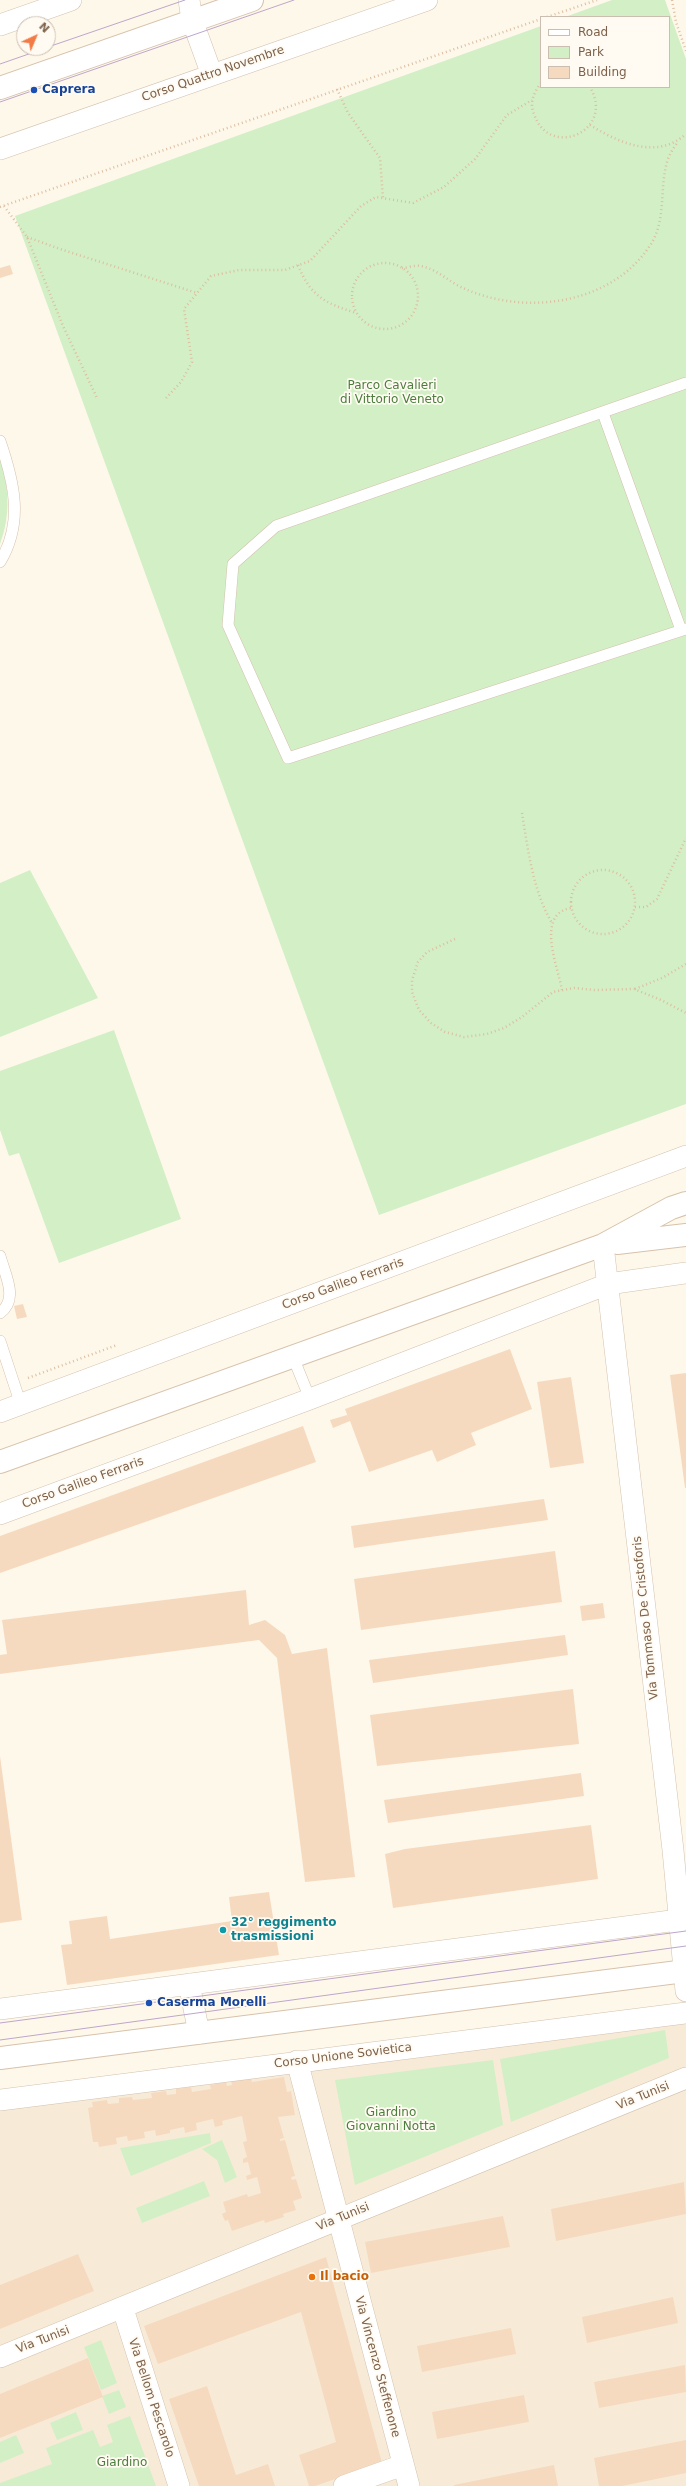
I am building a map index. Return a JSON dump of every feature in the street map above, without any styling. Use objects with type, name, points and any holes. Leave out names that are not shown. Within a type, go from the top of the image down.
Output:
[{"type":"main road","points":[[0,88],[190,10],[252,0]]},
{"type":"main road","points":[[0,1462],[604,1245],[671,1208],[686,1203]]},
{"type":"main road","points":[[604,1245],[686,1235]]},
{"type":"main road","points":[[0,2058],[199,2033],[685,1978]]},
{"type":"street","points":[[0,25],[71,0]]},
{"type":"street","name":"Corso Quattro Novembre","points":[[0,149],[427,0]]},
{"type":"street","points":[[190,10],[212,75]]},
{"type":"street","name":"Corso Galileo Ferraris","points":[[0,1412],[686,1156]]},
{"type":"street","name":"Via Tommaso De Cristoforis","points":[[604,1245],[683,1919],[685,1978]]},
{"type":"street","name":"Corso Galileo Ferraris","points":[[0,1514],[310,1399],[608,1284],[686,1274]]},
{"type":"street","points":[[0,2009],[683,1919]]},
{"type":"street","points":[[189,1984],[199,2033]]},
{"type":"street","name":"Corso Unione Sovietica","points":[[0,2100],[686,2013]]},
{"type":"street","name":"Via Vincenzo Steffenone","points":[[297,2062],[409,2486]]},
{"type":"street","name":"Via Tunisi","points":[[0,2357],[123,2309],[339,2218],[686,2078]]},
{"type":"street","name":"Via Bellom Pescarolo","points":[[123,2309],[179,2486]]},
{"type":"street","points":[[344,2486],[403,2464]]},
{"type":"lane","points":[[603,413],[683,629],[288,758],[228,625],[233,564],[276,526],[686,383]]},
{"type":"lane","points":[[0,441],[12,477],[15,515],[9,548],[0,562]]},
{"type":"lane","points":[[0,1256],[10,1292],[10,1300],[0,1313]]},
{"type":"lane","points":[[0,1341],[21,1405]]},
{"type":"lane","points":[[293,1357],[310,1399]]},
{"type":"path","points":[[550,16],[597,0]]},
{"type":"path","points":[[672,0],[676,22],[686,51]]},
{"type":"path","points":[[0,207],[540,19]]},
{"type":"path","points":[[540,85],[532,100],[532,111],[536,121],[542,130],[562,138],[573,137],[590,125],[597,105],[590,88]]},
{"type":"path","points":[[337,89],[348,114],[380,158],[383,198]]},
{"type":"path","points":[[166,398],[181,382],[192,362],[184,309],[211,276],[239,270],[285,270],[310,261],[361,206],[376,196],[413,202],[444,187],[475,159],[507,115],[532,100]]},
{"type":"path","points":[[590,125],[612,139],[637,146],[658,149],[677,143]]},
{"type":"path","points":[[402,268],[420,266],[462,288],[507,300],[535,303],[587,295],[610,283],[628,270],[650,247],[660,224],[667,161],[677,143],[686,134]]},
{"type":"path","points":[[4,206],[27,237],[63,326],[97,398]]},
{"type":"path","points":[[27,237],[60,249],[197,292]]},
{"type":"path","points":[[298,265],[305,281],[329,304],[357,313],[373,327],[384,329],[394,328],[408,319],[416,306],[418,295],[416,284],[402,268],[392,264],[381,264],[371,267],[362,273],[356,282],[353,292],[353,303],[357,313]]},
{"type":"path","points":[[522,813],[529,857],[544,910],[552,923]]},
{"type":"path","points":[[635,907],[646,907],[657,900],[686,838]]},
{"type":"path","points":[[602,870],[613,871],[623,877],[630,885],[634,895],[635,907],[626,925],[608,934],[599,934],[584,929],[574,918],[571,908],[570,897],[574,886],[581,878],[591,872],[602,870]]},
{"type":"path","points":[[562,990],[553,951],[551,930],[554,917],[561,910],[571,908]]},
{"type":"path","points":[[455,939],[427,952],[418,962],[412,980],[412,992],[419,1010],[431,1023],[445,1032],[464,1037],[492,1032],[522,1017],[553,992],[574,988],[595,990],[634,989],[662,978],[686,964]]},
{"type":"path","points":[[634,989],[661,1000],[686,1013]]},
{"type":"shaded area","points":[[686,2010],[686,2486],[0,2486],[0,2109]]},
{"type":"green space","name":"Parco Cavalieri di Vittorio Veneto","points":[[612,0],[665,0],[686,59],[686,1104],[379,1215],[15,216],[540,26],[540,88],[670,88],[670,16],[568,16]]},
{"type":"green space","points":[[0,457],[8,501],[4,533],[0,544]]},
{"type":"green space","points":[[30,870],[98,998],[0,1037],[0,883]]},
{"type":"green space","points":[[114,1030],[181,1219],[59,1263],[19,1153],[9,1156],[0,1130],[0,1071]]},
{"type":"green space","points":[[665,2030],[669,2058],[511,2122],[500,2059]]},
{"type":"green space","name":"Giardino Giovanni Notta","points":[[493,2060],[503,2125],[355,2185],[335,2080]]},
{"type":"green space","points":[[210,2133],[211,2143],[131,2176],[120,2148]]},
{"type":"green space","points":[[222,2140],[237,2177],[225,2183],[217,2160],[202,2149]]},
{"type":"green space","points":[[204,2181],[210,2196],[142,2223],[136,2208]]},
{"type":"green space","points":[[101,2340],[117,2383],[101,2390],[84,2347]]},
{"type":"green space","points":[[119,2390],[126,2407],[109,2414],[102,2396]]},
{"type":"green space","points":[[76,2412],[83,2430],[57,2440],[50,2423]]},
{"type":"green space","name":"Giardino","points":[[130,2416],[156,2486],[0,2486],[0,2483],[52,2464],[46,2448],[93,2430],[100,2447],[113,2442],[107,2425]]},
{"type":"green space","points":[[16,2435],[24,2453],[0,2463],[0,2442]]},
{"type":"building","points":[[10,265],[13,274],[0,278],[0,268]]},
{"type":"building","points":[[23,1304],[27,1317],[17,1319],[14,1306]]},
{"type":"building","points":[[510,1349],[532,1409],[471,1433],[476,1445],[437,1462],[432,1450],[369,1472],[350,1421],[333,1428],[330,1420],[347,1415],[349,1420],[345,1409]]},
{"type":"building","points":[[686,1373],[686,1488],[685,1488],[670,1375]]},
{"type":"building","points":[[571,1377],[584,1463],[550,1468],[537,1382]]},
{"type":"building","points":[[303,1426],[316,1462],[0,1573],[0,1536]]},
{"type":"building","points":[[544,1499],[548,1520],[354,1548],[351,1526]]},
{"type":"building","points":[[555,1551],[562,1602],[361,1630],[354,1579]]},
{"type":"building","points":[[246,1590],[249,1625],[265,1620],[285,1635],[292,1654],[327,1648],[355,1877],[305,1882],[277,1658],[259,1640],[0,1674],[0,1655],[7,1654],[2,1620]]},
{"type":"building","points":[[603,1603],[605,1618],[582,1621],[580,1606]]},
{"type":"building","points":[[565,1635],[568,1655],[373,1683],[369,1660]]},
{"type":"building","points":[[573,1689],[579,1744],[377,1766],[370,1715]]},
{"type":"building","points":[[0,1756],[22,1920],[0,1923]]},
{"type":"building","points":[[581,1773],[584,1796],[388,1823],[384,1800]]},
{"type":"building","points":[[591,1825],[598,1879],[393,1908],[385,1854],[405,1849]]},
{"type":"building","name":"32° reggimento trasmissioni","points":[[269,1892],[279,1955],[67,1985],[61,1945],[72,1944],[69,1921],[107,1916],[110,1939],[232,1921],[229,1897]]},
{"type":"building","points":[[284,2077],[287,2092],[291,2091],[295,2115],[278,2117],[284,2138],[280,2139],[280,2141],[285,2140],[295,2176],[291,2177],[292,2180],[296,2179],[302,2198],[293,2201],[296,2210],[283,2214],[284,2217],[265,2223],[264,2220],[232,2231],[228,2220],[225,2221],[222,2214],[226,2212],[223,2202],[247,2194],[248,2197],[261,2193],[257,2177],[247,2180],[246,2176],[251,2174],[248,2162],[243,2163],[243,2159],[247,2157],[243,2142],[247,2141],[242,2116],[222,2121],[223,2125],[215,2127],[213,2119],[196,2123],[197,2130],[185,2133],[184,2127],[170,2130],[170,2133],[156,2136],[155,2130],[144,2132],[145,2138],[128,2141],[127,2136],[116,2138],[117,2144],[99,2147],[98,2142],[93,2142],[88,2108],[93,2107],[92,2102],[107,2100],[108,2104],[119,2103],[119,2098],[132,2097],[133,2100],[152,2098],[151,2093],[166,2091],[167,2095],[176,2094],[176,2089],[191,2087],[192,2092],[211,2089],[210,2085],[226,2082],[227,2086],[232,2085],[231,2081],[251,2078],[252,2082]]},
{"type":"building","points":[[684,2182],[686,2214],[556,2241],[551,2209]]},
{"type":"building","points":[[503,2216],[510,2247],[371,2273],[365,2242]]},
{"type":"building","points":[[78,2254],[94,2291],[0,2329],[0,2285]]},
{"type":"building","points":[[326,2257],[382,2463],[315,2486],[309,2486],[299,2455],[336,2442],[301,2312],[158,2364],[144,2326]]},
{"type":"building","points":[[673,2297],[678,2323],[587,2343],[582,2317]]},
{"type":"building","points":[[511,2328],[516,2354],[422,2372],[417,2346]]},
{"type":"building","points":[[88,2358],[103,2397],[0,2438],[0,2394]]},
{"type":"building","points":[[685,2365],[686,2392],[599,2408],[594,2382]]},
{"type":"building","points":[[207,2386],[236,2475],[268,2464],[275,2486],[199,2486],[169,2399]]},
{"type":"building","points":[[524,2395],[529,2422],[437,2439],[432,2412]]},
{"type":"building","points":[[686,2440],[686,2473],[622,2486],[599,2486],[594,2458]]},
{"type":"building","points":[[554,2465],[558,2486],[454,2486],[454,2485]]},
{"type":"tram line","points":[[56,44],[185,0]]},
{"type":"tram line","points":[[0,102],[294,0]]},
{"type":"tram line","points":[[0,64],[23,56]]},
{"type":"tram line","points":[[0,2023],[686,1931]]},
{"type":"tram line","points":[[0,2040],[686,1946]]},
{"type":"place","name":"Caprera","points":[[34,90]]},
{"type":"place","name":"32° reggimento trasmissioni","points":[[223,1930]]},
{"type":"place","name":"Caserma Morelli","points":[[149,2003]]},
{"type":"place","name":"Il bacio","points":[[312,2277]]}]
